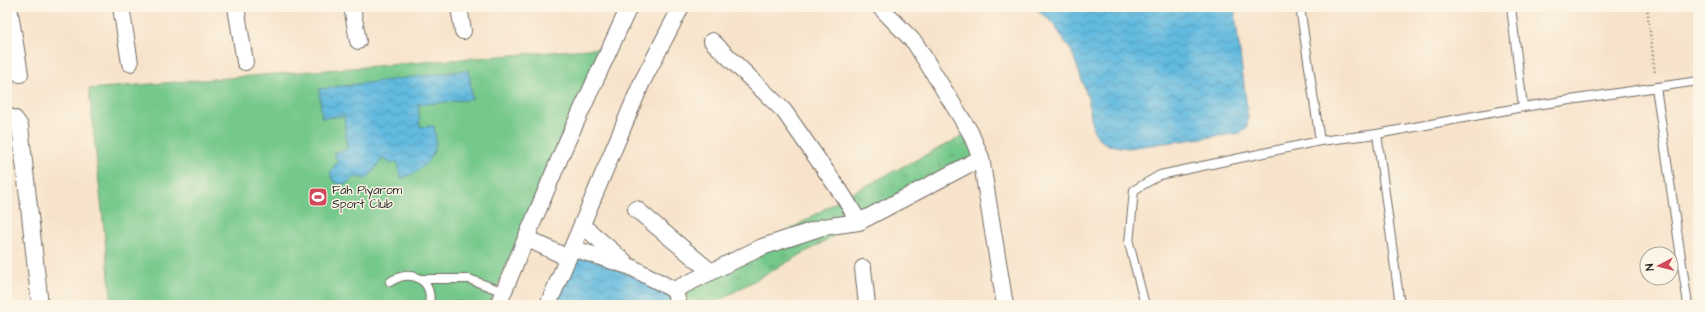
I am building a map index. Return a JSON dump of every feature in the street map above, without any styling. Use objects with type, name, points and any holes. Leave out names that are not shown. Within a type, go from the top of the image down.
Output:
[{"type":"street","points":[[9,7],[20,74]]},
{"type":"street","points":[[121,7],[130,63]]},
{"type":"street","points":[[236,7],[245,62]]},
{"type":"street","points":[[352,7],[358,41]]},
{"type":"street","points":[[459,7],[463,31]]},
{"type":"street","points":[[501,298],[564,148],[629,7]]},
{"type":"street","points":[[548,305],[642,82],[681,7]]},
{"type":"street","points":[[880,7],[915,44],[970,132],[981,158],[1004,305]]},
{"type":"street","points":[[712,41],[784,111],[844,197],[858,222]]},
{"type":"street","points":[[7,116],[15,119],[20,126],[40,305]]},
{"type":"street","points":[[674,290],[770,244],[823,227],[858,222],[981,158]]},
{"type":"street","points":[[636,209],[710,272]]},
{"type":"street","points":[[582,225],[631,267],[674,290],[679,305]]},
{"type":"street","points":[[526,238],[570,253],[631,267]]},
{"type":"street","points":[[862,268],[867,305]]},
{"type":"lane","points":[[1300,7],[1320,141]]},
{"type":"lane","points":[[1511,7],[1523,107]]},
{"type":"lane","points":[[1145,305],[1129,243],[1134,190],[1160,175],[1320,141],[1377,134],[1523,107],[1698,81]]},
{"type":"lane","points":[[1656,87],[1688,305]]},
{"type":"lane","points":[[1377,134],[1400,305]]},
{"type":"lane","points":[[390,282],[405,275],[420,279],[469,279],[501,298]]},
{"type":"lane","points":[[420,279],[426,285],[429,292],[429,305]]},
{"type":"lane","points":[[456,305],[476,305]]},
{"type":"path","points":[[1646,7],[1656,87]]},
{"type":"green space","name":"Fah Piyarom Sport Club","points":[[600,48],[489,305],[112,305],[89,89]]},
{"type":"green space","points":[[970,132],[981,158],[859,222],[711,305],[679,305],[674,290],[762,247],[844,197]]},
{"type":"water","points":[[1034,7],[1234,7],[1248,116],[1247,127],[1240,133],[1127,148],[1108,145],[1099,139],[1093,129],[1088,98],[1072,52],[1053,23]]},
{"type":"water","points":[[469,70],[472,99],[418,105],[420,127],[434,126],[436,140],[436,146],[433,153],[422,168],[406,177],[401,178],[397,161],[392,164],[383,158],[367,179],[354,177],[345,184],[340,184],[331,178],[331,171],[338,161],[333,152],[347,150],[344,116],[322,118],[319,89]]},
{"type":"water","points":[[575,251],[667,291],[675,305],[554,305]]},
{"type":"place","name":"Fah Piyarom Sport Club","points":[[318,197]]}]
